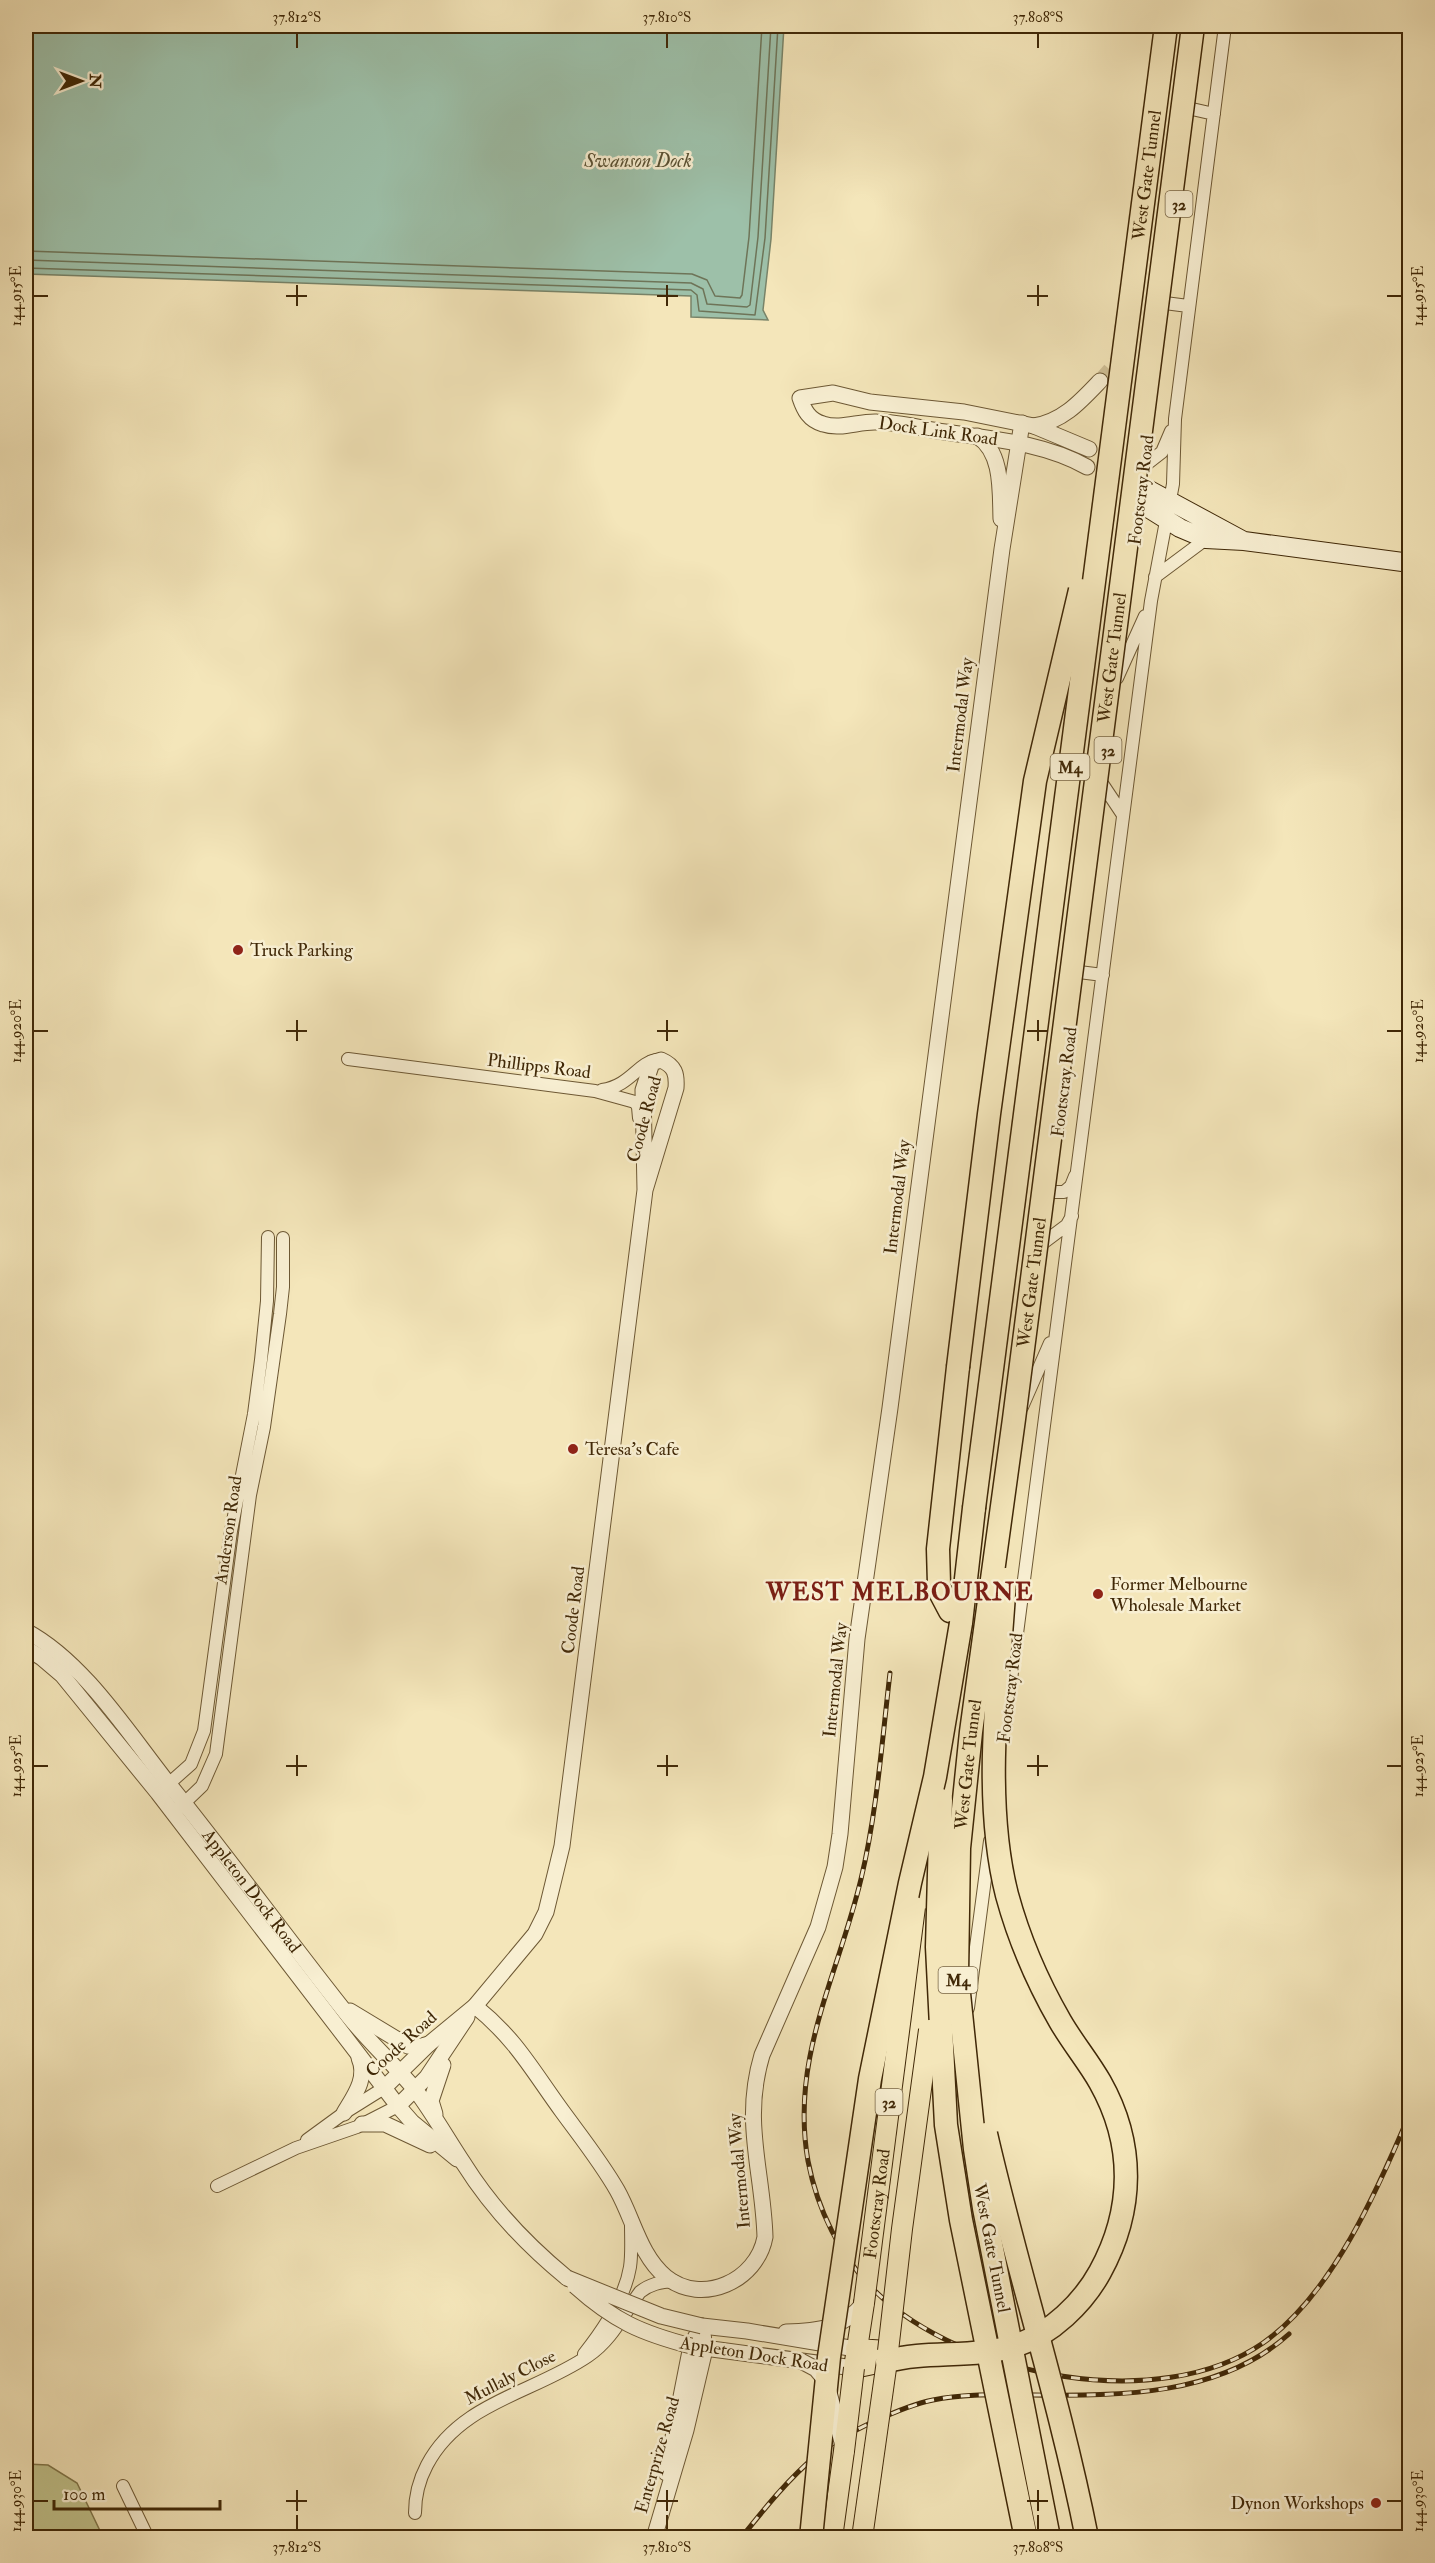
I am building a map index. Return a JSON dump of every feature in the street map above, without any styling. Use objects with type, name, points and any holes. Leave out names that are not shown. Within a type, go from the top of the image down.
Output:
[{"type":"highway","name":"West Gate Tunnel","points":[[1026,2538],[956,2192],[946,2125],[937,1947],[940,1807],[956,1617],[1166,26]]},
{"type":"highway","name":"West Gate Tunnel","points":[[1049,2538],[984,2208],[975,2149],[957,1974],[957,1909],[963,1806],[981,1654],[1016,1417],[1197,34]]},
{"type":"highway","points":[[811,2538],[829,2357],[870,2079],[910,1883],[935,1777],[956,1617],[941,1594],[938,1549],[989,1114],[1035,781],[1104,492]]},
{"type":"highway","points":[[887,2356],[968,2354],[1017,2345],[1049,2328],[1081,2299],[1111,2252],[1119,2228],[1126,2190],[1124,2145],[1120,2125],[1099,2080],[1061,2023],[1031,1966],[1007,1893],[999,1850],[996,1828],[996,1746],[1016,1417]]},
{"type":"highway","points":[[962,2027],[1007,2219],[1073,2466],[1087,2538]]},
{"type":"main road","name":"Footscray Road","points":[[1044,1243],[1192,109],[1197,34]]},
{"type":"main road","points":[[1142,485],[1244,541]]},
{"type":"main road","points":[[1142,485],[1166,520],[1206,539],[1244,541],[1410,563]]},
{"type":"main road","name":"Footscray Road","points":[[832,2538],[920,1868]]},
{"type":"main road","name":"Footscray Road","points":[[862,2538],[929,2030]]},
{"type":"main road","name":"Appleton Dock Road","points":[[855,2359],[887,2356]]},
{"type":"street","name":"Footscray Road","points":[[961,2065],[1151,601],[1173,484],[1175,419],[1225,26]]},
{"type":"street","points":[[1192,109],[1214,114]]},
{"type":"street","points":[[1165,303],[1188,306]]},
{"type":"street","points":[[1028,425],[1056,419],[1068,412],[1100,381]]},
{"type":"street","name":"Dock Link Road","points":[[1087,467],[1071,459],[1019,444],[975,435],[878,422],[841,426],[825,425],[811,418],[804,410],[800,398],[833,393],[870,402],[964,412],[1028,425],[1089,449]]},
{"type":"street","points":[[1142,485],[1162,452],[1175,419]]},
{"type":"street","name":"Intermodal Way","points":[[674,2281],[688,2287],[720,2286],[735,2281],[748,2272],[762,2250],[764,2222],[752,2132],[752,2104],[756,2076],[762,2055],[818,1927],[835,1867],[857,1639],[890,1408],[1002,549],[1019,444],[1028,425]]},
{"type":"street","name":"Intermodal Way","points":[[975,435],[989,447],[996,466],[1002,549]]},
{"type":"street","points":[[1155,577],[1206,539]]},
{"type":"street","name":"Footscray Road","points":[[1117,678],[1151,601]]},
{"type":"street","points":[[1103,784],[1123,815]]},
{"type":"street","points":[[1079,972],[1103,975]]},
{"type":"street","name":"Phillipps Road","points":[[348,1059],[595,1091],[627,1098],[637,1104],[645,1190]]},
{"type":"street","points":[[595,1091],[622,1084],[646,1063],[657,1060]]},
{"type":"street","name":"Coode Road","points":[[217,2186],[296,2148],[362,2124],[398,2106],[415,2091],[460,2030],[473,2008],[535,1934],[546,1912],[562,1846],[645,1190],[643,1090],[650,1065],[657,1060],[672,1066],[677,1077],[675,1093],[645,1190]]},
{"type":"street","name":"Footscray Road","points":[[1050,1192],[1068,1190],[1079,1167]]},
{"type":"street","name":"Footscray Road","points":[[1044,1243],[1067,1225],[1073,1212]]},
{"type":"street","name":"Anderson Road","points":[[164,1788],[191,1764],[204,1731],[231,1531],[260,1371],[267,1301],[268,1237]]},
{"type":"street","name":"Anderson Road","points":[[179,1808],[202,1786],[216,1754],[250,1495],[264,1427],[280,1314],[283,1287],[283,1238]]},
{"type":"street","name":"Footscray Road","points":[[1016,1417],[1051,1342],[1059,1310]]},
{"type":"street","name":"Appleton Dock Road","points":[[26,1631],[50,1645],[85,1679],[357,2054],[412,2122],[462,2164]]},
{"type":"street","name":"Appleton Dock Road","points":[[26,1648],[62,1675],[164,1788]]},
{"type":"street","name":"Appleton Dock Road","points":[[179,1808],[336,2000],[415,2091],[437,2120],[462,2164],[521,2237],[598,2307],[620,2321],[698,2347],[801,2361],[855,2359]]},
{"type":"street","points":[[336,2000],[353,2013],[408,2046],[418,2047],[429,2044]]},
{"type":"street","points":[[473,2008],[514,2042],[616,2188],[653,2264],[667,2278],[674,2281]]},
{"type":"street","name":"Coode Road","points":[[296,2148],[344,2113],[384,2088],[429,2044],[473,2008]]},
{"type":"street","points":[[437,2120],[431,2101],[433,2092],[460,2030]]},
{"type":"street","points":[[344,2113],[360,2084],[361,2063],[357,2054]]},
{"type":"street","points":[[362,2124],[385,2124],[462,2164]]},
{"type":"street","name":"Mullaly Close","points":[[572,2366],[597,2337],[622,2294],[630,2266],[631,2218]]},
{"type":"street","name":"Appleton Dock Road","points":[[567,2278],[652,2313],[702,2326],[765,2333],[807,2343],[855,2359]]},
{"type":"street","name":"Mullaly Close","points":[[415,2513],[421,2478],[432,2455],[447,2436],[488,2405],[572,2366],[606,2342],[640,2292],[647,2286],[674,2281]]},
{"type":"street","points":[[765,2333],[809,2331],[837,2325],[853,2315],[864,2303]]},
{"type":"street","name":"Enterprize Road","points":[[654,2538],[702,2326]]},
{"type":"street","points":[[801,2361],[816,2369],[826,2381],[844,2451]]},
{"type":"street","points":[[123,2486],[148,2538]]},
{"type":"shaded area","points":[[26,2464],[48,2465],[77,2483],[103,2537],[26,2537]]},
{"type":"water","name":"Swanson Dock","points":[[26,26],[784,26],[771,239],[763,310],[768,320],[691,317],[691,296],[26,274]]},
{"type":"tunnel","points":[[1100,381],[1116,363]]},
{"type":"railway","points":[[890,1673],[879,1776],[867,1854],[811,2052],[805,2087],[804,2123],[808,2161],[824,2214],[851,2263],[875,2291],[913,2321],[958,2346],[1009,2364],[1063,2376],[1118,2381],[1171,2377],[1220,2365],[1263,2343],[1311,2298],[1368,2207],[1410,2113]]},
{"type":"railway","points":[[741,2538],[787,2483],[818,2454],[857,2430],[906,2408],[958,2396],[1100,2395],[1168,2388],[1201,2381],[1232,2370],[1262,2354],[1289,2334]]},
{"type":"place","name":"Truck Parking","points":[[238,950]]},
{"type":"place","name":"Teresa's Cafe","points":[[573,1449]]},
{"type":"place","name":"Former Melbourne Wholesale Market","points":[[1098,1594]]},
{"type":"place","name":"Dynon Workshops","points":[[1376,2503]]},
{"type":"district","name":"WEST MELBOURNE","points":[[900,1592]]}]
